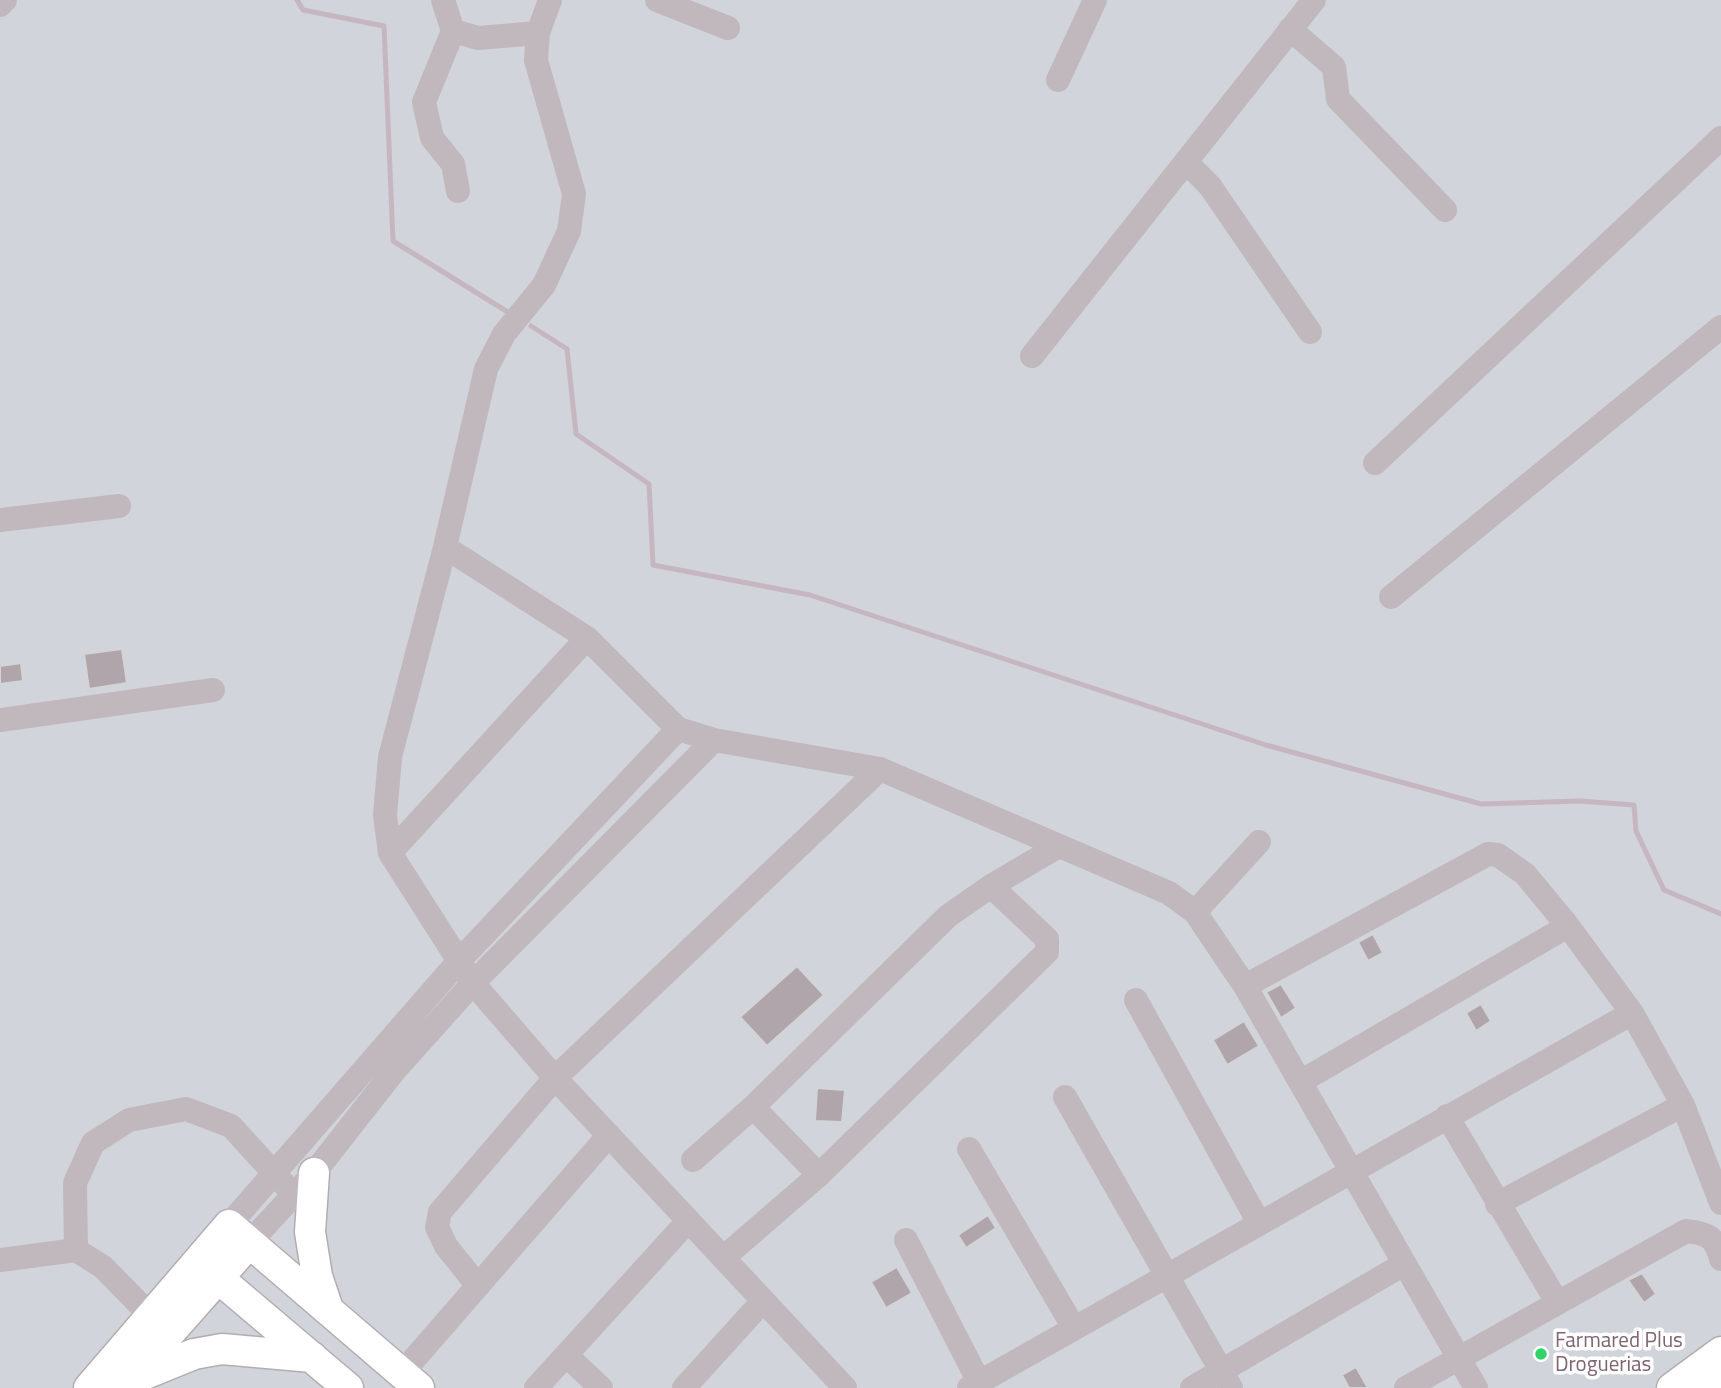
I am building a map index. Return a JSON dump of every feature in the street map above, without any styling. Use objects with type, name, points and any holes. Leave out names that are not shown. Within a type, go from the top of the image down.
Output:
[{"type":"main road","points":[[314,1173],[310,1232],[317,1276],[328,1309]]},
{"type":"main road","points":[[123,1385],[208,1270],[239,1234],[411,1380]]},
{"type":"main road","points":[[89,1388],[151,1316],[208,1270]]},
{"type":"main road","points":[[208,1270],[348,1388]]},
{"type":"main road","points":[[123,1385],[194,1354],[222,1349],[312,1357]]},
{"type":"main road","points":[[1672,1388],[1721,1352]]},
{"type":"main road","points":[[1712,1388],[1721,1381]]},
{"type":"street","points":[[0,5],[5,0]]},
{"type":"street","points":[[443,0],[453,31],[424,102],[432,138],[453,164],[458,191]]},
{"type":"street","points":[[550,0],[538,33],[536,60],[574,194],[569,230],[544,285],[504,334],[486,369],[445,547],[390,757],[385,816],[390,853],[473,983],[555,1078],[845,1388]]},
{"type":"street","points":[[657,0],[728,28]]},
{"type":"street","points":[[1058,80],[1095,0]]},
{"type":"street","points":[[1032,356],[1314,0]]},
{"type":"street","points":[[1290,29],[1334,67],[1338,99],[1445,210]]},
{"type":"street","points":[[453,31],[478,37],[538,33]]},
{"type":"street","points":[[1375,463],[1721,138]]},
{"type":"street","points":[[1186,162],[1210,186],[1310,332]]},
{"type":"street","points":[[1391,597],[1721,327]]},
{"type":"street","points":[[0,520],[119,506]]},
{"type":"street","points":[[445,547],[586,638],[678,729],[714,740],[880,769],[1169,893],[1195,912],[1245,986],[1476,1388]]},
{"type":"street","points":[[390,853],[586,638]]},
{"type":"street","points":[[0,720],[213,690]]},
{"type":"street","points":[[239,1234],[274,1171],[458,962],[678,729]]},
{"type":"street","points":[[239,1234],[292,1196],[314,1173],[394,1071],[473,983],[714,740]]},
{"type":"street","points":[[478,1286],[446,1246],[437,1227],[440,1212],[555,1078],[880,769]]},
{"type":"street","points":[[1195,912],[1259,842]]},
{"type":"street","points":[[693,1160],[753,1108],[948,916],[991,886],[1059,846]]},
{"type":"street","points":[[1245,986],[1488,854],[1498,855],[1525,874],[1568,926],[1632,1013],[1683,1105],[1721,1203]]},
{"type":"street","points":[[723,1258],[819,1175],[1047,952],[1047,939],[991,886]]},
{"type":"street","points":[[1300,1083],[1568,926]]},
{"type":"street","points":[[1136,1000],[1259,1223]]},
{"type":"street","points":[[906,1240],[974,1385],[1632,1013]]},
{"type":"street","points":[[1065,1097],[1226,1379]]},
{"type":"street","points":[[1497,1204],[1683,1105]]},
{"type":"street","points":[[753,1108],[819,1175]]},
{"type":"street","points":[[76,1250],[75,1183],[93,1143],[129,1119],[186,1109],[231,1126],[274,1171],[292,1196]]},
{"type":"street","points":[[1447,1116],[1557,1302]]},
{"type":"street","points":[[411,1380],[478,1286],[609,1135]]},
{"type":"street","points":[[969,1150],[1074,1328]]},
{"type":"street","points":[[536,1388],[688,1221]]},
{"type":"street","points":[[1406,1388],[1686,1231],[1704,1233],[1720,1246]]},
{"type":"street","points":[[0,1260],[76,1250],[103,1267],[151,1316]]},
{"type":"street","points":[[1192,1388],[1226,1379],[1404,1264]]},
{"type":"street","points":[[684,1388],[762,1301]]},
{"type":"street","points":[[566,1355],[601,1388]]},
{"type":"shaded area","points":[[0,0],[1721,0],[1721,1388],[0,1388]]},
{"type":"building","points":[[122,649],[127,683],[89,689],[84,654]]},
{"type":"building","points":[[21,663],[23,681],[0,684],[0,666]]},
{"type":"building","points":[[1373,934],[1383,953],[1368,961],[1358,942]]},
{"type":"building","points":[[797,966],[824,995],[767,1046],[740,1017]]},
{"type":"building","points":[[1281,984],[1296,1008],[1281,1018],[1266,992]]},
{"type":"building","points":[[1481,1004],[1491,1021],[1476,1031],[1466,1013]]},
{"type":"building","points":[[1244,1021],[1259,1046],[1227,1065],[1213,1040]]},
{"type":"building","points":[[817,1088],[845,1090],[842,1122],[815,1121]]},
{"type":"building","points":[[988,1215],[996,1228],[966,1248],[958,1235]]},
{"type":"building","points":[[897,1267],[912,1293],[886,1308],[871,1282]]},
{"type":"building","points":[[1642,1273],[1656,1294],[1644,1303],[1628,1280]]},
{"type":"building","points":[[1356,1367],[1368,1388],[1349,1388],[1342,1375]]},
{"type":"waterway","points":[[297,0],[303,10],[384,26],[393,241],[511,314]]},
{"type":"waterway","points":[[531,326],[567,349],[576,434],[649,484],[653,565],[810,595],[1266,745],[1481,804],[1580,801],[1634,805],[1636,831],[1664,890],[1721,914]]},
{"type":"place","name":"Farmared Plus Droguerias","points":[[1541,1354]]}]
